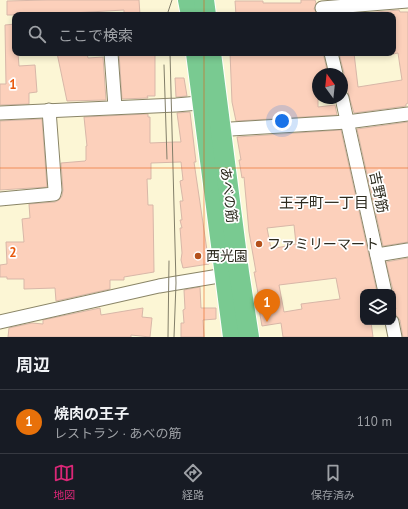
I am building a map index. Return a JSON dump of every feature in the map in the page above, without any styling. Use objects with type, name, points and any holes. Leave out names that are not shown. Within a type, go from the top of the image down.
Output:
[{"type":"main road","points":[[188,0],[190,12]]},
{"type":"main road","points":[[204,0],[206,12]]},
{"type":"main road","name":"あべの筋","points":[[197,56],[210,102],[214,131],[232,274],[233,337]]},
{"type":"main road","name":"あべの筋","points":[[210,102],[211,56]]},
{"type":"main road","name":"あべの筋","points":[[232,274],[249,337]]},
{"type":"street","points":[[322,8],[408,1]]},
{"type":"street","points":[[110,56],[115,107]]},
{"type":"street","points":[[332,56],[335,68]]},
{"type":"street","points":[[0,113],[210,102]]},
{"type":"street","name":"吉野筋","points":[[343,104],[384,289]]},
{"type":"street","points":[[0,199],[54,194],[55,190],[49,110]]},
{"type":"street","points":[[214,131],[347,122],[408,114]]},
{"type":"street","points":[[377,255],[408,250]]},
{"type":"street","points":[[0,322],[159,286],[232,274]]},
{"type":"street","points":[[393,325],[395,337]]},
{"type":"building","points":[[139,0],[140,12],[124,12],[124,10],[89,12],[12,12],[12,15],[7,15],[7,1]]},
{"type":"building","points":[[301,0],[315,0],[316,3],[314,9],[316,12],[236,12],[235,1],[263,1],[263,3],[301,3]]},
{"type":"building","points":[[399,10],[400,12],[408,12],[408,103],[406,106],[354,113],[348,92],[348,68],[343,68],[340,56],[354,56],[358,87],[402,80],[398,53],[396,53],[396,12],[376,12]]},
{"type":"building","points":[[12,24],[12,56],[18,56],[19,66],[35,65],[37,92],[29,93],[29,104],[0,105],[0,84],[6,84],[5,25]]},
{"type":"building","points":[[58,56],[88,56],[88,58],[103,57],[106,100],[67,101]]},
{"type":"building","points":[[119,56],[155,56],[155,96],[147,96],[148,98],[122,99]]},
{"type":"building","points":[[230,56],[324,56],[327,68],[312,68],[312,104],[318,104],[318,107],[335,105],[337,115],[236,121],[232,102]]},
{"type":"building","points":[[175,78],[184,78],[187,96],[176,97]]},
{"type":"building","points":[[190,112],[196,162],[194,162],[209,264],[183,268],[181,260],[182,253],[180,228],[182,228],[180,220],[182,220],[180,201],[183,201],[180,181],[183,180],[181,162],[151,163],[151,179],[147,179],[148,205],[153,205],[154,272],[124,277],[124,280],[110,280],[110,289],[56,301],[55,288],[24,289],[24,279],[7,279],[7,277],[0,277],[0,265],[7,264],[6,242],[24,242],[22,219],[30,218],[29,204],[55,202],[59,200],[62,196],[63,190],[61,163],[86,160],[87,146],[84,117],[148,114],[148,117],[150,117],[150,143],[181,142],[177,113]]},
{"type":"building","points":[[42,119],[47,187],[0,190],[0,121]]},
{"type":"building","points":[[408,122],[408,242],[383,246],[357,129]]},
{"type":"building","points":[[341,130],[376,289],[360,289],[360,325],[371,325],[373,337],[283,337],[281,323],[262,326],[259,309],[261,309],[254,272],[256,272],[249,232],[244,177],[242,178],[239,160],[241,160],[237,137]],"holes":[[[294,225],[296,244],[271,249],[267,228]],[[336,278],[340,299],[301,304],[302,309],[284,312],[279,285]]]},
{"type":"building","points":[[408,258],[408,337],[403,337],[400,320],[396,315],[396,289],[393,289],[386,262]]},
{"type":"building","points":[[200,287],[201,308],[216,308],[216,319],[203,320],[204,337],[181,337],[181,323],[184,323],[183,310],[185,309],[184,290]]},
{"type":"building","points":[[100,308],[101,315],[143,308],[142,317],[152,318],[150,337],[131,335],[131,337],[8,337],[9,328],[32,323],[43,324],[43,320]]},
{"type":"tram line","points":[[168,12],[172,0]]},
{"type":"tram line","points":[[170,56],[176,283],[174,337]]},
{"type":"tram line","points":[[164,65],[167,159]]},
{"type":"tram line","points":[[168,337],[169,261]]},
{"type":"place","name":"ファミリーマート","points":[[259,244]]},
{"type":"place","name":"西光園","points":[[198,256]]},
{"type":"place","name":"焼肉の王子","points":[[267,322]]},
{"type":"district","name":"王子町一丁目","points":[[324,203]]}]
